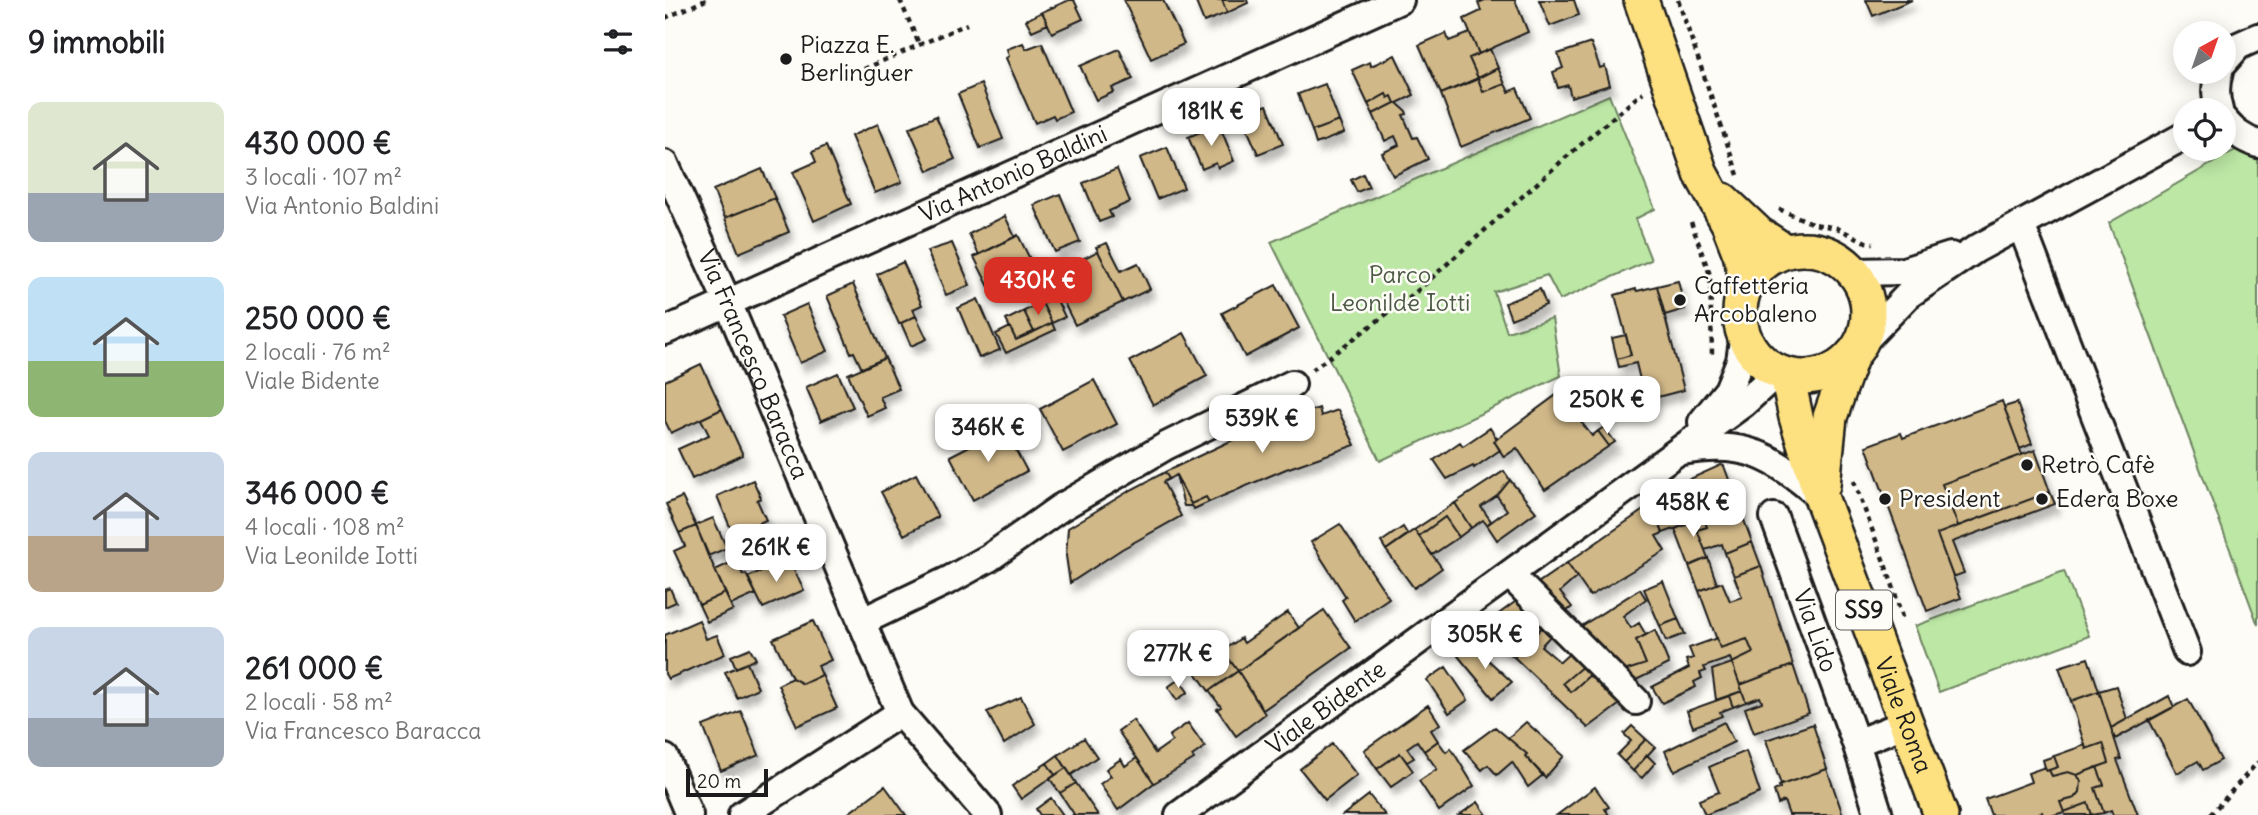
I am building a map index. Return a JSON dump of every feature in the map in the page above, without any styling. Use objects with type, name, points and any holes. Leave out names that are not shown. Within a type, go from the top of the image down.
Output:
[{"type":"main road","points":[[1641,0],[1701,174],[1728,223],[1740,254],[1747,284]]},
{"type":"main road","points":[[1701,174],[1730,208],[1759,234],[1785,251]]},
{"type":"main road","points":[[1785,251],[1823,251],[1854,272],[1864,289],[1868,308],[1867,327],[1856,350],[1834,370],[1811,377],[1783,373],[1769,366],[1753,352],[1744,334],[1740,317],[1741,300],[1757,269],[1770,258],[1785,251]]},
{"type":"main road","name":"Viale Roma","points":[[1821,497],[1830,417],[1856,350]]},
{"type":"main road","name":"Viale Roma","points":[[1783,373],[1821,497],[1941,815]]},
{"type":"street","name":"Via Antonio Baldini","points":[[665,331],[1400,0]]},
{"type":"street","points":[[2237,47],[2258,37]]},
{"type":"street","points":[[2236,133],[2258,144]]},
{"type":"street","points":[[1856,350],[1908,295],[1976,249],[2173,142]]},
{"type":"street","name":"Via Francesco Baracca","points":[[665,164],[728,303],[899,713],[988,815]]},
{"type":"street","points":[[2021,225],[2187,652]]},
{"type":"street","points":[[1854,272],[1904,271],[1976,249]]},
{"type":"street","name":"Viale Bidente","points":[[1677,452],[1728,390],[1739,361],[1744,334]]},
{"type":"street","name":"Viale Bidente","points":[[1179,815],[1783,373]]},
{"type":"street","points":[[861,622],[989,558],[1060,508],[1166,446],[1292,384]]},
{"type":"street","name":"Viale Bidente","points":[[1677,452],[1709,446],[1750,451],[1791,472],[1821,497]]},
{"type":"street","name":"Via Lido","points":[[1774,517],[1879,815]]},
{"type":"street","points":[[1510,575],[1636,701]]},
{"type":"street","points":[[742,815],[899,713]]},
{"type":"street","points":[[1856,744],[1907,723]]},
{"type":"street","points":[[665,758],[689,815]]},
{"type":"path","points":[[665,18],[706,0]]},
{"type":"path","points":[[901,0],[919,45]]},
{"type":"path","points":[[1678,0],[1739,177]]},
{"type":"path","points":[[864,69],[967,24]]},
{"type":"path","points":[[1292,384],[1416,292],[1643,91],[1648,104]]},
{"type":"path","points":[[1773,206],[1814,224],[1837,228],[1866,242],[1878,243]]},
{"type":"path","points":[[1691,222],[1710,275],[1712,368],[1728,390]]},
{"type":"path","points":[[1850,470],[1893,586],[1904,625]]},
{"type":"path","points":[[2210,815],[2258,762]]},
{"type":"green space","name":"Parco Leonilde Iotti","points":[[1609,95],[1655,209],[1635,219],[1651,260],[1560,300],[1547,275],[1494,292],[1507,332],[1552,318],[1561,376],[1380,461],[1271,242]]},
{"type":"green space","points":[[2258,137],[2258,625],[2109,223],[2216,161],[2236,161],[2236,150]]},
{"type":"green space","points":[[2064,571],[2089,636],[1939,692],[1915,626]]},
{"type":"building","points":[[1074,0],[1083,19],[1052,33],[1042,12]]},
{"type":"building","points":[[1163,0],[1184,44],[1151,59],[1124,1]]},
{"type":"building","points":[[1195,0],[1222,0],[1227,13],[1204,22]]},
{"type":"building","points":[[1222,0],[1247,0],[1248,3],[1227,13]]},
{"type":"building","points":[[1485,0],[1515,0],[1528,32],[1479,54],[1464,19],[1481,11],[1478,3]]},
{"type":"building","points":[[1539,0],[1574,0],[1579,15],[1550,26]]},
{"type":"building","points":[[1866,0],[1912,0],[1873,16]]},
{"type":"building","points":[[1042,12],[1048,24],[1032,31],[1026,20]]},
{"type":"building","points":[[1446,33],[1449,41],[1470,33],[1479,54],[1469,58],[1478,78],[1441,94],[1419,45]]},
{"type":"building","points":[[1023,43],[1026,49],[1042,43],[1071,112],[1055,119],[1053,115],[1035,123],[1006,58],[1009,56],[1007,49]]},
{"type":"building","points":[[1591,43],[1600,68],[1605,66],[1610,85],[1571,97],[1568,85],[1558,88],[1553,72],[1563,68],[1558,54]]},
{"type":"building","points":[[1119,49],[1133,79],[1112,88],[1114,92],[1096,100],[1080,66]]},
{"type":"building","points":[[1490,49],[1498,68],[1478,78],[1469,58]]},
{"type":"building","points":[[1395,55],[1414,95],[1397,103],[1406,111],[1407,114],[1403,115],[1413,138],[1417,137],[1428,159],[1393,176],[1382,153],[1399,145],[1395,136],[1385,141],[1373,114],[1395,103],[1392,96],[1388,98],[1386,94],[1368,104],[1352,70],[1370,62],[1371,66]]},
{"type":"building","points":[[1498,68],[1505,84],[1483,92],[1478,78]]},
{"type":"building","points":[[1478,79],[1483,92],[1505,84],[1509,92],[1517,88],[1530,118],[1461,147],[1441,94]]},
{"type":"building","points":[[981,84],[1003,139],[980,148],[958,94]]},
{"type":"building","points":[[1325,84],[1339,121],[1312,131],[1298,94]]},
{"type":"building","points":[[1386,94],[1388,98],[1392,96],[1395,103],[1373,114],[1368,104]]},
{"type":"building","points":[[1267,105],[1283,144],[1258,154],[1241,115]]},
{"type":"building","points":[[936,116],[955,159],[928,171],[909,128]]},
{"type":"building","points":[[1339,121],[1344,133],[1316,144],[1312,131]]},
{"type":"building","points":[[878,124],[902,182],[875,193],[851,136]]},
{"type":"building","points":[[1219,124],[1234,161],[1218,168],[1216,163],[1202,169],[1188,137]]},
{"type":"building","points":[[826,146],[851,204],[814,221],[793,172],[816,162],[812,152]]},
{"type":"building","points":[[1167,147],[1184,188],[1157,199],[1140,158]]},
{"type":"building","points":[[762,169],[775,198],[725,218],[713,190]]},
{"type":"building","points":[[1117,169],[1130,202],[1109,211],[1112,217],[1099,222],[1083,183]]},
{"type":"building","points":[[1363,174],[1369,187],[1357,192],[1351,180]]},
{"type":"building","points":[[1060,194],[1080,242],[1055,252],[1034,205]]},
{"type":"building","points":[[775,198],[789,232],[739,253],[725,218]]},
{"type":"building","points":[[1005,216],[1015,237],[979,255],[969,234]]},
{"type":"building","points":[[1018,235],[1033,265],[989,287],[974,257]]},
{"type":"building","points":[[952,243],[970,285],[946,295],[927,251]]},
{"type":"building","points":[[1107,243],[1121,271],[1138,263],[1150,289],[1123,302],[1096,247]]},
{"type":"building","points":[[1098,251],[1123,302],[1075,325],[1060,295],[1090,281],[1080,260]]},
{"type":"building","points":[[903,262],[922,305],[913,309],[916,316],[899,324],[877,274]]},
{"type":"building","points":[[1033,265],[1038,275],[1007,290],[1001,281]]},
{"type":"building","points":[[1678,281],[1685,309],[1665,315],[1657,286]]},
{"type":"building","points":[[853,284],[885,358],[862,369],[854,352],[851,353],[827,296]]},
{"type":"building","points":[[1276,285],[1299,328],[1245,357],[1222,313]]},
{"type":"building","points":[[1657,286],[1684,390],[1631,404],[1625,384],[1640,380],[1636,363],[1619,367],[1617,359],[1631,355],[1615,295]]},
{"type":"building","points":[[1540,289],[1546,305],[1511,319],[1505,303]]},
{"type":"building","points":[[1055,296],[1065,317],[1052,323],[1042,303]]},
{"type":"building","points":[[978,299],[1000,350],[979,358],[958,308]]},
{"type":"building","points":[[1042,303],[1052,323],[1034,332],[1024,311]]},
{"type":"building","points":[[807,304],[828,351],[800,363],[780,316]]},
{"type":"building","points":[[1024,311],[1034,332],[1016,340],[1006,320]]},
{"type":"building","points":[[916,316],[927,339],[911,346],[901,323]]},
{"type":"building","points":[[1052,323],[1055,330],[1006,353],[996,334],[1010,327],[1016,340]]},
{"type":"building","points":[[1184,333],[1207,376],[1153,405],[1130,361]]},
{"type":"building","points":[[1626,335],[1631,355],[1617,359],[1612,338]]},
{"type":"building","points":[[885,358],[899,389],[880,397],[885,408],[867,416],[848,374]]},
{"type":"building","points":[[701,364],[722,409],[671,433],[665,421],[665,381]]},
{"type":"building","points":[[838,373],[853,407],[821,421],[806,387]]},
{"type":"building","points":[[1094,380],[1117,424],[1063,452],[1040,409]]},
{"type":"building","points":[[1559,393],[1592,436],[1598,431],[1609,446],[1545,490],[1517,448],[1504,457],[1494,441]]},
{"type":"building","points":[[2002,401],[2022,455],[1942,484],[1958,526],[1937,534],[1961,598],[1927,611],[1866,446],[1901,433],[1903,438]]},
{"type":"building","points":[[2017,403],[2032,444],[2020,449],[2004,407]]},
{"type":"building","points":[[1319,408],[1321,416],[1338,410],[1355,445],[1286,469],[1209,502],[1206,497],[1191,504],[1176,475],[1169,479],[1165,472],[1241,436]]},
{"type":"building","points":[[722,409],[743,455],[692,479],[678,449],[709,435],[701,419]]},
{"type":"building","points":[[1604,427],[1615,442],[1609,446],[1598,431]]},
{"type":"building","points":[[1004,428],[1027,471],[973,500],[950,456]]},
{"type":"building","points":[[1490,428],[1500,450],[1474,468],[1473,466],[1447,479],[1434,460],[1460,442],[1463,446]]},
{"type":"building","points":[[2035,450],[2050,492],[1958,526],[1942,484]]},
{"type":"building","points":[[1724,466],[1752,542],[1725,553],[1722,544],[1705,550],[1697,530],[1707,527],[1701,510],[1691,514],[1694,522],[1663,533],[1652,504],[1681,483]]},
{"type":"building","points":[[1504,471],[1510,480],[1497,496],[1481,507],[1491,521],[1487,525],[1483,520],[1471,528],[1455,503]]},
{"type":"building","points":[[1165,472],[1169,479],[1163,482],[1181,516],[1122,549],[1070,583],[1066,556],[1068,528]]},
{"type":"building","points":[[916,474],[938,517],[904,535],[881,492]]},
{"type":"building","points":[[1176,475],[1191,504],[1206,497],[1209,502],[1194,509],[1184,506]]},
{"type":"building","points":[[753,480],[761,498],[757,500],[766,520],[733,534],[717,496]]},
{"type":"building","points":[[1510,480],[1536,512],[1497,540],[1487,525],[1507,510],[1497,496]]},
{"type":"building","points":[[2050,492],[2055,504],[1952,542],[1964,573],[1953,577],[1937,534]]},
{"type":"building","points":[[682,497],[696,526],[679,533],[666,504]]},
{"type":"building","points":[[1455,503],[1471,528],[1459,537],[1445,517],[1419,536],[1414,530]]},
{"type":"building","points":[[1652,504],[1663,533],[1656,536],[1665,551],[1590,596],[1567,563]]},
{"type":"building","points":[[1701,510],[1707,527],[1697,530],[1708,558],[1689,566],[1675,529],[1694,522],[1691,514]]},
{"type":"building","points":[[1445,517],[1459,537],[1432,555],[1419,536]]},
{"type":"building","points":[[713,518],[727,548],[708,556],[696,525]]},
{"type":"building","points":[[1340,524],[1389,598],[1355,621],[1342,600],[1346,597],[1311,542]]},
{"type":"building","points":[[696,526],[725,593],[699,605],[674,551],[685,546],[679,533]]},
{"type":"building","points":[[1403,527],[1408,535],[1386,550],[1381,542]]},
{"type":"building","points":[[1414,530],[1442,568],[1414,588],[1386,550]]},
{"type":"building","points":[[1752,542],[1761,566],[1734,576],[1725,553]]},
{"type":"building","points":[[1708,558],[1717,584],[1699,591],[1689,566]]},
{"type":"building","points":[[736,560],[756,594],[731,605],[715,570]]},
{"type":"building","points":[[790,562],[804,590],[763,608],[748,577],[774,565],[776,569]]},
{"type":"building","points":[[1567,563],[1577,577],[1560,592],[1572,607],[1562,615],[1535,585]]},
{"type":"building","points":[[1761,566],[1793,665],[1740,685],[1732,663],[1753,653],[1747,639],[1720,648],[1699,591],[1722,582],[1730,601],[1742,597],[1734,576]]},
{"type":"building","points":[[1663,581],[1678,619],[1660,626],[1644,589]]},
{"type":"building","points":[[670,588],[676,602],[665,607],[665,590]]},
{"type":"building","points":[[1640,589],[1646,599],[1623,616],[1631,628],[1639,623],[1646,635],[1636,640],[1646,664],[1624,671],[1580,627]]},
{"type":"building","points":[[725,593],[733,610],[707,622],[699,605]]},
{"type":"building","points":[[1519,599],[1546,623],[1514,657],[1481,627]]},
{"type":"building","points":[[1324,610],[1351,648],[1263,710],[1238,671]]},
{"type":"building","points":[[1288,612],[1299,628],[1238,671],[1223,651],[1241,638],[1244,643]]},
{"type":"building","points":[[1678,619],[1685,634],[1666,641],[1660,626]]},
{"type":"building","points":[[699,620],[706,639],[717,635],[725,654],[668,679],[665,674],[665,635]]},
{"type":"building","points":[[813,621],[831,660],[818,666],[822,675],[803,684],[792,678],[773,639]]},
{"type":"building","points":[[1546,623],[1554,632],[1541,646],[1560,662],[1572,651],[1584,665],[1563,683],[1571,692],[1592,673],[1624,701],[1588,728],[1514,657]]},
{"type":"building","points":[[1655,630],[1669,664],[1634,681],[1624,671],[1646,664],[1636,640]]},
{"type":"building","points":[[1717,638],[1720,648],[1747,639],[1753,653],[1732,663],[1730,658],[1704,667],[1706,671],[1700,673],[1702,678],[1694,682],[1696,687],[1662,703],[1652,687],[1689,668],[1686,660],[1693,658],[1689,648]]},
{"type":"building","points":[[1471,644],[1512,682],[1493,698],[1458,656]]},
{"type":"building","points":[[750,648],[756,659],[736,668],[731,656]]},
{"type":"building","points":[[1224,653],[1238,671],[1209,691],[1196,673]]},
{"type":"building","points":[[2088,658],[2099,691],[2071,701],[2059,667]]},
{"type":"building","points":[[747,663],[758,688],[737,698],[725,672]]},
{"type":"building","points":[[1732,663],[1742,691],[1716,700],[1712,670]]},
{"type":"building","points":[[1584,665],[1592,673],[1571,692],[1563,683]]},
{"type":"building","points":[[1793,665],[1809,713],[1754,733],[1745,708],[1762,702],[1760,697],[1746,702],[1740,685]]},
{"type":"building","points":[[1446,667],[1468,700],[1449,713],[1427,680]]},
{"type":"building","points":[[1238,671],[1265,714],[1236,736],[1217,709],[1221,707],[1209,691]]},
{"type":"building","points":[[822,675],[837,708],[797,726],[778,685],[792,678],[803,684]]},
{"type":"building","points":[[1179,679],[1188,692],[1177,700],[1168,687]]},
{"type":"building","points":[[2116,686],[2127,719],[2111,728],[2099,691]]},
{"type":"building","points":[[1742,691],[1746,702],[1733,707],[1729,696]]},
{"type":"building","points":[[2099,691],[2121,759],[2117,760],[2138,815],[2113,815],[2111,810],[2104,813],[2095,788],[2104,785],[2097,767],[2109,763],[2103,743],[2086,749],[2071,701]]},
{"type":"building","points":[[1729,696],[1733,707],[1720,712],[1722,716],[1693,727],[1687,711]]},
{"type":"building","points":[[2169,696],[2174,707],[2115,739],[2111,728]]},
{"type":"building","points":[[1021,697],[1035,724],[1004,744],[987,712]]},
{"type":"building","points":[[2188,699],[2221,760],[2203,770],[2198,761],[2177,773],[2149,720]]},
{"type":"building","points":[[1428,705],[1440,724],[1431,730],[1438,741],[1424,751],[1417,741],[1407,748],[1414,758],[1407,762],[1400,753],[1377,769],[1364,750]]},
{"type":"building","points":[[741,711],[759,755],[721,771],[703,726]]},
{"type":"building","points":[[1133,720],[1155,753],[1172,741],[1169,736],[1188,723],[1205,747],[1192,756],[1194,759],[1154,783],[1118,731]]},
{"type":"building","points":[[1526,722],[1564,756],[1545,778],[1525,756],[1527,754],[1508,738]]},
{"type":"building","points":[[1724,722],[1734,742],[1674,771],[1665,751]]},
{"type":"building","points":[[1813,724],[1827,769],[1781,785],[1766,740]]},
{"type":"building","points":[[1632,726],[1646,739],[1624,762],[1617,755],[1631,741],[1624,734]]},
{"type":"building","points":[[1495,727],[1527,754],[1525,756],[1543,775],[1528,787],[1512,762],[1497,775],[1488,765],[1482,770],[1464,750]]},
{"type":"building","points":[[1084,738],[1097,757],[1071,775],[1058,755]]},
{"type":"building","points":[[1646,739],[1655,747],[1633,771],[1624,762]]},
{"type":"building","points":[[1438,741],[1446,752],[1451,748],[1474,786],[1439,811],[1419,781],[1437,769],[1424,751]]},
{"type":"building","points":[[2103,743],[2109,763],[2077,775],[2068,772],[2052,776],[2049,770],[2058,767],[2054,756],[2085,745],[2086,749]]},
{"type":"building","points":[[1332,744],[1357,775],[1325,800],[1300,769]]},
{"type":"building","points":[[1746,751],[1760,793],[1705,815],[1699,800],[1719,792],[1709,767]]},
{"type":"building","points":[[1400,753],[1413,771],[1391,787],[1377,769]]},
{"type":"building","points":[[1058,755],[1066,768],[1055,775],[1047,763]]},
{"type":"building","points":[[1647,755],[1655,763],[1642,778],[1633,771]]},
{"type":"building","points":[[2054,756],[2058,767],[2046,771],[2043,760]]},
{"type":"building","points":[[1137,758],[1154,783],[1118,810],[1100,784],[1111,776],[1106,769],[1121,759],[1125,766]]},
{"type":"building","points":[[1047,763],[1055,775],[1021,799],[1012,786]]},
{"type":"building","points":[[2045,767],[2052,776],[2068,772],[2077,775],[2081,781],[2080,792],[2075,798],[2060,802],[2064,812],[2054,815],[2043,815],[2042,812],[2034,815],[1991,815],[1985,799],[2031,782],[2028,773]]},
{"type":"building","points":[[2097,767],[2104,785],[2095,788],[2104,813],[2092,815],[2088,803],[2064,812],[2060,802],[2075,798],[2080,792],[2081,781],[2077,775]]},
{"type":"building","points":[[1066,768],[1076,783],[1060,793],[1050,779]]},
{"type":"building","points":[[1827,769],[1843,815],[1789,815],[1784,801],[1778,804],[1774,791],[1780,788],[1779,786]]},
{"type":"building","points":[[1076,783],[1098,815],[1072,815],[1074,814],[1060,793]]},
{"type":"building","points":[[885,786],[906,815],[846,815]]},
{"type":"building","points":[[1595,787],[1609,807],[1605,809],[1609,815],[1557,815]]},
{"type":"building","points":[[1369,795],[1385,815],[1343,815]]},
{"type":"building","points":[[1051,798],[1063,815],[1040,815],[1036,809]]},
{"type":"building","points":[[1478,802],[1487,815],[1459,815]]},
{"type":"building","points":[[2088,803],[2092,815],[2065,815],[2064,812]]},
{"type":"place","name":"Piazza E. Berlinguer","points":[[786,59]]},
{"type":"place","name":"Caffetteria Arcobaleno","points":[[1680,300]]},
{"type":"place","name":"Retrò Cafè","points":[[2027,465]]},
{"type":"place","name":"President","points":[[1885,499]]},
{"type":"place","name":"Edera Boxe","points":[[2042,499]]}]
